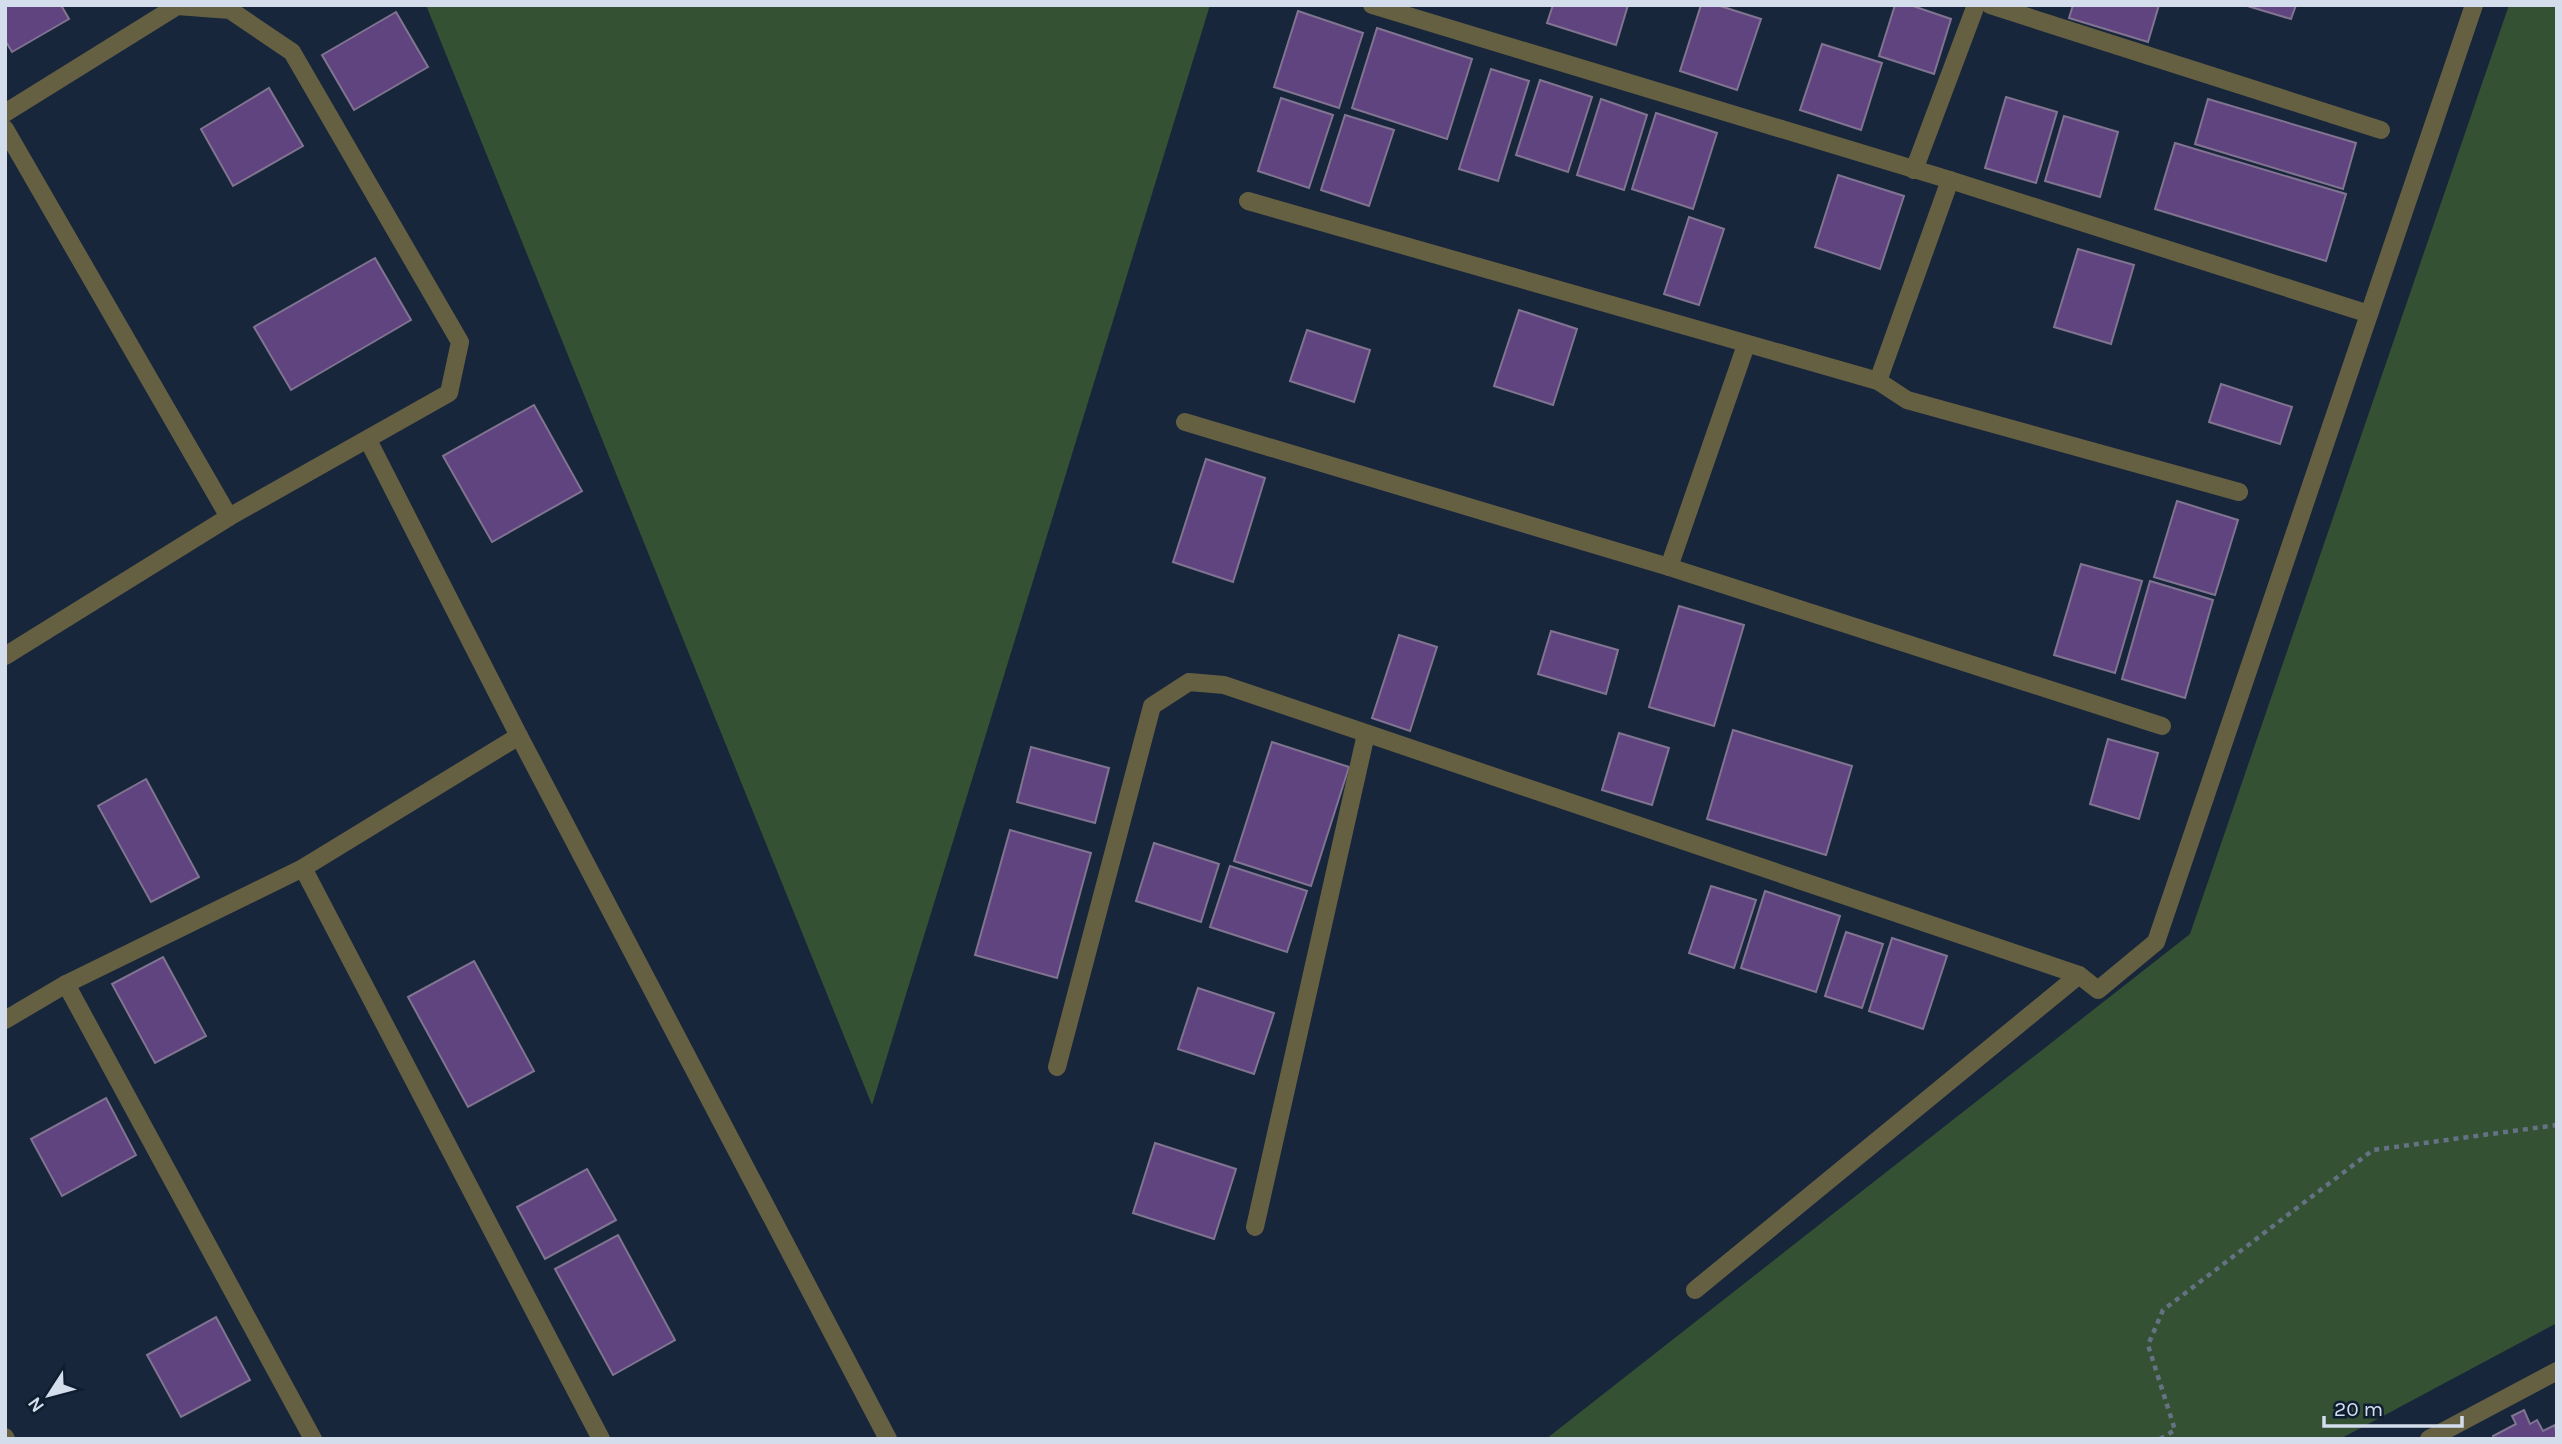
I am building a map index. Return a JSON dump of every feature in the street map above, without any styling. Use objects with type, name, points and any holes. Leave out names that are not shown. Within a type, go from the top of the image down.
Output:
[{"type":"street","points":[[1372,5],[1950,180],[2369,314]]},
{"type":"street","points":[[1914,170],[1976,5]]},
{"type":"street","points":[[1990,5],[2381,130]]},
{"type":"street","points":[[1057,1067],[1152,706],[1189,682],[1224,685],[2079,975],[2098,990],[2156,942],[2474,5]]},
{"type":"street","points":[[5,113],[177,6],[230,10],[292,52],[460,342],[449,393],[229,517],[5,656]]},
{"type":"street","points":[[5,130],[229,517]]},
{"type":"street","points":[[1878,381],[1950,180]]},
{"type":"street","points":[[1248,201],[1878,381],[1907,400],[2239,492]]},
{"type":"street","points":[[1669,567],[1746,345]]},
{"type":"street","points":[[1185,422],[1669,567],[2162,726]]},
{"type":"street","points":[[368,440],[519,736],[888,1439]]},
{"type":"street","points":[[1255,1227],[1366,734]]},
{"type":"street","points":[[5,1020],[66,984],[303,868],[519,736]]},
{"type":"street","points":[[303,868],[601,1439]]},
{"type":"street","points":[[1695,1290],[2079,975]]},
{"type":"street","points":[[66,984],[313,1439]]},
{"type":"street","points":[[2429,1439],[2557,1371]]},
{"type":"path","points":[[2160,1439],[2175,1430],[2148,1345],[2163,1310],[2373,1150],[2557,1125]]},
{"type":"green space","points":[[426,5],[1210,5],[872,1105]]},
{"type":"green space","points":[[2509,5],[2557,5],[2557,1323],[2340,1439],[1546,1439],[2190,934]]},
{"type":"building","points":[[5,5],[61,5],[69,19],[12,52],[5,40]]},
{"type":"building","points":[[1553,5],[1628,5],[1616,45],[1547,23]]},
{"type":"building","points":[[1701,5],[1717,5],[1761,19],[1737,90],[1680,71]]},
{"type":"building","points":[[1895,5],[1910,5],[1951,19],[1934,74],[1879,56]]},
{"type":"building","points":[[2073,5],[2159,5],[2148,42],[2069,18]]},
{"type":"building","points":[[2244,5],[2296,5],[2291,19]]},
{"type":"building","points":[[1298,11],[1363,33],[1339,108],[1274,87]]},
{"type":"building","points":[[396,12],[428,67],[354,110],[322,55]]},
{"type":"building","points":[[1377,28],[1472,59],[1447,139],[1352,108]]},
{"type":"building","points":[[1822,44],[1882,63],[1861,130],[1800,110]]},
{"type":"building","points":[[1491,69],[1529,81],[1498,181],[1459,169]]},
{"type":"building","points":[[1540,80],[1592,97],[1568,172],[1516,155]]},
{"type":"building","points":[[269,88],[303,146],[233,186],[201,129]]},
{"type":"building","points":[[2006,97],[2057,112],[2036,183],[1985,168]]},
{"type":"building","points":[[1281,98],[1333,115],[1309,188],[1258,171]]},
{"type":"building","points":[[1601,99],[1647,115],[1624,190],[1577,175]]},
{"type":"building","points":[[2208,99],[2356,143],[2343,189],[2195,144]]},
{"type":"building","points":[[1656,113],[1717,133],[1693,209],[1632,189]]},
{"type":"building","points":[[1345,115],[1394,130],[1369,206],[1321,190]]},
{"type":"building","points":[[2064,116],[2118,132],[2100,197],[2045,181]]},
{"type":"building","points":[[2175,143],[2346,194],[2326,261],[2155,209]]},
{"type":"building","points":[[1838,175],[1904,196],[1880,269],[1815,247]]},
{"type":"building","points":[[1689,217],[1724,229],[1699,305],[1664,294]]},
{"type":"building","points":[[2078,249],[2134,265],[2111,344],[2054,327]]},
{"type":"building","points":[[375,258],[411,320],[291,390],[254,327]]},
{"type":"building","points":[[1519,310],[1577,329],[1553,405],[1494,386]]},
{"type":"building","points":[[1307,330],[1370,350],[1354,402],[1290,381]]},
{"type":"building","points":[[2221,384],[2292,407],[2280,444],[2209,422]]},
{"type":"building","points":[[534,405],[582,491],[492,542],[443,456]]},
{"type":"building","points":[[1206,459],[1265,478],[1233,582],[1173,562]]},
{"type":"building","points":[[2177,501],[2238,520],[2215,595],[2154,577]]},
{"type":"building","points":[[2081,564],[2142,581],[2115,673],[2054,655]]},
{"type":"building","points":[[2150,581],[2213,600],[2185,698],[2122,679]]},
{"type":"building","points":[[1679,606],[1744,625],[1714,726],[1649,707]]},
{"type":"building","points":[[1551,631],[1618,650],[1606,694],[1538,674]]},
{"type":"building","points":[[1399,635],[1437,647],[1410,731],[1372,718]]},
{"type":"building","points":[[1733,730],[1852,766],[1826,855],[1707,819]]},
{"type":"building","points":[[1619,733],[1669,748],[1652,805],[1602,790]]},
{"type":"building","points":[[2108,739],[2158,753],[2139,819],[2090,804]]},
{"type":"building","points":[[1272,742],[1349,767],[1311,886],[1234,861]]},
{"type":"building","points":[[1031,747],[1109,768],[1095,823],[1017,802]]},
{"type":"building","points":[[146,779],[199,877],[151,902],[98,806]]},
{"type":"building","points":[[1010,830],[1091,853],[1057,978],[975,955]]},
{"type":"building","points":[[1154,843],[1219,864],[1201,922],[1136,901]]},
{"type":"building","points":[[1230,866],[1307,891],[1287,952],[1210,927]]},
{"type":"building","points":[[1711,886],[1756,900],[1734,968],[1689,953]]},
{"type":"building","points":[[1765,891],[1840,916],[1816,992],[1741,968]]},
{"type":"building","points":[[1846,932],[1883,944],[1862,1008],[1825,996]]},
{"type":"building","points":[[1892,938],[1947,956],[1923,1029],[1869,1011]]},
{"type":"building","points":[[163,957],[206,1036],[155,1063],[112,984]]},
{"type":"building","points":[[474,961],[534,1071],[468,1107],[408,997]]},
{"type":"building","points":[[1198,988],[1274,1013],[1254,1074],[1178,1049]]},
{"type":"building","points":[[106,1098],[136,1155],[62,1196],[31,1139]]},
{"type":"building","points":[[1155,1143],[1236,1169],[1214,1239],[1133,1213]]},
{"type":"building","points":[[587,1169],[616,1220],[545,1259],[517,1207]]},
{"type":"building","points":[[618,1235],[675,1340],[613,1375],[555,1269]]},
{"type":"building","points":[[216,1317],[250,1380],[181,1417],[147,1355]]},
{"type":"building","points":[[2524,1410],[2530,1424],[2537,1420],[2543,1431],[2555,1425],[2557,1439],[2494,1439],[2493,1436],[2516,1424],[2512,1416]]}]
